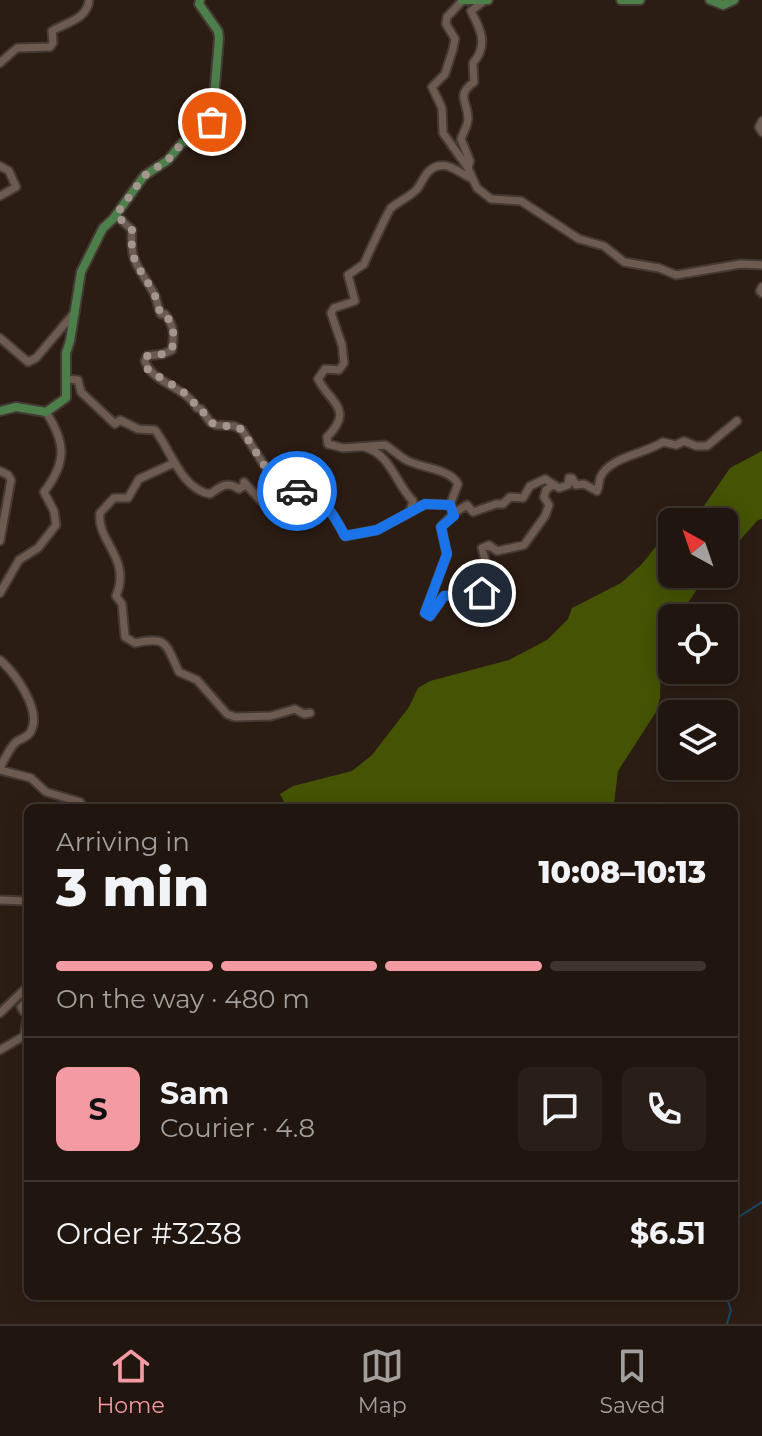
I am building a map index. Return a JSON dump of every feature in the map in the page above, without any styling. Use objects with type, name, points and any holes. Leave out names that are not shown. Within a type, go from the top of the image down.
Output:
[{"type":"main road","points":[[0,411],[16,407],[46,412],[66,398],[66,353],[81,272],[103,228],[144,176],[168,160],[182,143],[205,132],[212,122],[219,38],[218,31],[199,4],[200,0]]},
{"type":"main road","points":[[462,1],[486,0]]},
{"type":"main road","points":[[621,0],[640,0]]},
{"type":"main road","points":[[710,0],[723,5],[731,4],[734,0]]},
{"type":"street","points":[[0,63],[17,48],[50,47],[53,43],[52,31],[85,12],[89,0]]},
{"type":"street","points":[[468,168],[470,161],[461,139],[468,121],[463,95],[474,82],[473,63],[477,60],[482,41],[481,24],[471,11],[486,0]]},
{"type":"street","points":[[462,1],[447,17],[446,24],[455,39],[453,49],[445,74],[432,87],[442,108],[443,133],[468,168],[477,188],[491,199],[521,201],[579,239],[604,246],[624,262],[659,268],[676,275],[698,269],[762,265]]},
{"type":"street","points":[[762,121],[759,127],[762,132]]},
{"type":"street","points":[[0,166],[9,171],[16,187],[0,196]]},
{"type":"street","points":[[454,513],[450,505],[458,484],[455,478],[409,461],[385,445],[343,448],[328,444],[327,437],[337,427],[340,413],[333,397],[318,379],[325,369],[339,370],[344,363],[342,345],[331,313],[334,308],[355,301],[348,275],[364,264],[366,255],[375,246],[389,210],[417,189],[434,167],[447,166],[473,179]]},
{"type":"street","points":[[116,215],[132,230],[130,251],[135,263],[155,294],[161,314],[165,314],[175,331],[172,350],[147,356],[148,370],[194,402],[210,422],[242,430],[276,484],[283,489],[305,491],[312,495],[333,512],[345,536],[377,530],[425,504],[450,505]]},
{"type":"street","points":[[762,287],[762,293]]},
{"type":"street","points":[[0,338],[28,362],[36,358],[75,312]]},
{"type":"street","points":[[67,379],[78,380],[81,392],[115,424],[120,420],[138,429],[155,430],[172,459],[196,489],[210,494],[223,484],[239,489],[244,482],[260,500],[279,508]]},
{"type":"street","points":[[0,593],[19,560],[38,548],[56,525],[54,511],[44,492],[60,468],[59,432],[46,412]]},
{"type":"street","points":[[553,485],[546,490],[544,497],[549,505],[545,516],[524,545],[497,551],[489,545],[482,548],[485,560],[482,593],[444,596],[430,616],[425,610],[447,554],[441,527],[454,513],[467,505],[473,512],[503,504],[510,497],[523,498],[530,486],[545,479],[553,485],[564,487],[572,478],[576,485],[584,484],[597,491],[602,474],[618,460],[647,452],[663,442],[676,445],[684,441],[707,446],[737,421]]},
{"type":"street","points":[[358,446],[375,450],[387,462],[413,501],[410,512]]},
{"type":"street","points":[[172,459],[172,464],[139,479],[128,498],[114,498],[100,513],[100,527],[112,546],[121,577],[116,596],[122,604],[125,637],[135,643],[154,638],[160,640],[170,651],[179,672],[197,680],[227,714],[235,717],[271,716],[295,709],[304,714],[310,713]]},
{"type":"street","points":[[0,471],[11,480],[0,541]]},
{"type":"street","points":[[0,660],[13,671],[28,695],[33,728],[29,735],[17,741],[0,770],[31,778],[46,792],[81,804]]},
{"type":"street","points":[[0,900],[24,901]]},
{"type":"street","points":[[0,1013],[24,990]]},
{"type":"street","points":[[16,997],[24,998]]},
{"type":"street","points":[[0,1050],[24,1036]]},
{"type":"green space","points":[[762,451],[762,519],[738,542],[738,508],[700,508],[730,468]]},
{"type":"green space","points":[[658,544],[658,588],[698,588],[687,604],[658,604],[660,698],[656,712],[618,771],[614,804],[284,804],[280,794],[293,786],[352,771],[372,755],[409,707],[418,688],[430,681],[509,660],[547,640],[568,619],[572,608],[621,583]]},
{"type":"waterway","points":[[738,1217],[762,1202]]},
{"type":"waterway","points":[[727,1300],[731,1310],[727,1324]]},
{"type":"way so far","points":[[212,122],[205,132],[182,143],[168,160],[150,170],[116,215],[132,230],[130,251],[135,263],[155,294],[161,314],[165,314],[175,331],[172,350],[147,356],[145,361],[148,370],[194,402],[210,422],[242,430],[276,484],[283,489],[297,491]]},
{"type":"route","points":[[297,491],[312,495],[333,512],[345,536],[377,530],[425,504],[450,505],[454,516],[441,527],[447,554],[425,613],[430,616],[434,613],[444,596],[482,593]]}]
